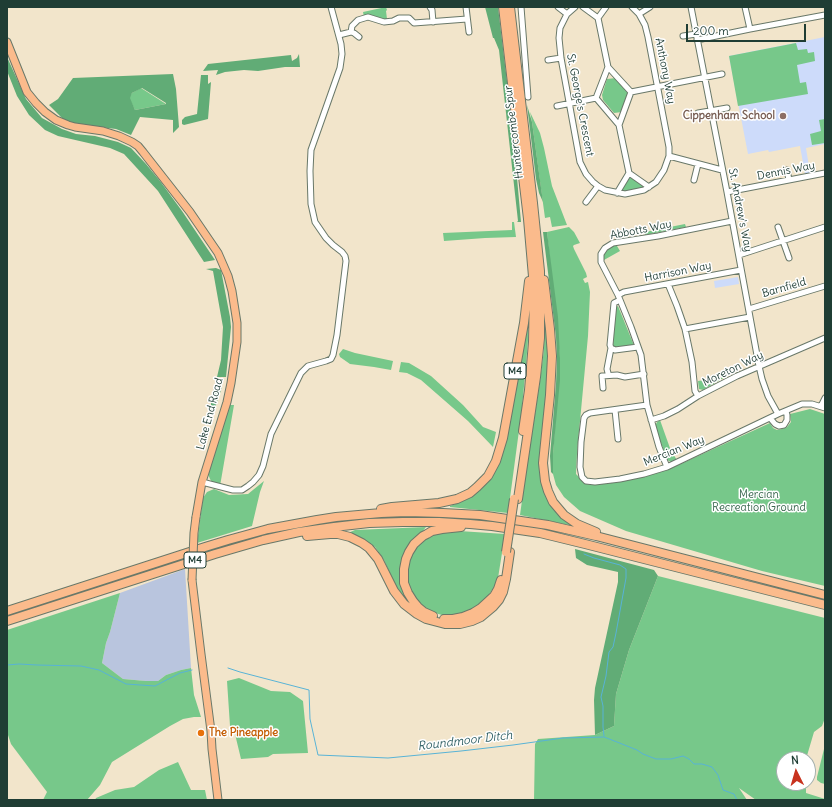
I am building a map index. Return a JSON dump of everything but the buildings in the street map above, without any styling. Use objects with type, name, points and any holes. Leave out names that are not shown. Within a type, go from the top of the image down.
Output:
[{"type":"highway","name":"Huntercombe Spur","points":[[503,7],[531,248]]},
{"type":"highway","name":"Huntercombe Spur","points":[[510,7],[538,255]]},
{"type":"highway","name":"M4","points":[[516,499],[533,342],[534,288],[531,248]]},
{"type":"highway","name":"M4","points":[[354,515],[392,507],[447,502],[457,499],[474,490],[481,485],[488,476],[496,461],[503,438],[525,312],[531,248]]},
{"type":"highway","name":"M4","points":[[264,540],[330,534],[355,539],[376,556],[384,568],[394,591],[404,604],[417,614],[436,622],[450,624],[466,623],[476,620],[493,607],[503,592],[506,579],[508,552],[516,499],[532,407],[538,358],[540,302],[538,255]]},
{"type":"highway","name":"M4","points":[[538,255],[545,284],[552,356],[550,395],[543,463],[548,491],[556,507],[568,519],[577,524],[650,550]]},
{"type":"highway","name":"M4","points":[[7,611],[235,538],[268,529],[354,515],[426,512],[497,517],[563,528],[825,595]]},
{"type":"highway","name":"M4","points":[[7,621],[209,555],[264,540],[318,529],[388,522],[439,522],[492,526],[540,533],[825,605]]},
{"type":"highway","name":"M4","points":[[492,526],[442,529],[423,536],[411,548],[407,556],[404,580],[408,593],[418,607],[434,617],[453,619],[473,613],[490,601],[498,588],[508,552]]},
{"type":"main road","name":"Lake End Road","points":[[7,42],[27,92],[45,112],[56,120],[75,127],[111,133],[138,146],[190,212],[218,253],[228,276],[233,296],[237,342],[227,402],[202,482],[194,533],[192,580],[218,800]]},
{"type":"street","points":[[202,482],[233,490],[242,490],[254,482],[263,466],[271,434],[301,373],[308,366],[331,359],[333,355],[337,335],[346,261],[342,252],[326,238],[315,222],[311,204],[310,171],[311,150],[340,68],[342,54],[339,35],[331,7]]},
{"type":"street","points":[[430,7],[432,10],[433,22]]},
{"type":"street","points":[[466,7],[468,32]]},
{"type":"street","points":[[521,7],[528,97]]},
{"type":"street","points":[[558,7],[567,14]]},
{"type":"street","name":"St. George's Crescent","points":[[574,7],[567,14],[560,28],[558,38],[580,162],[586,174],[593,182],[605,190],[626,194],[635,193],[644,190],[656,182],[664,170],[669,156]]},
{"type":"street","points":[[583,7],[598,18],[608,66],[631,92]]},
{"type":"street","points":[[598,18],[606,7]]},
{"type":"street","points":[[632,7],[639,14],[650,7]]},
{"type":"street","name":"St. Andrew's Way","points":[[691,7],[759,366],[768,396],[778,414]]},
{"type":"street","points":[[746,7],[750,29]]},
{"type":"street","name":"Anthony Way","points":[[639,14],[648,37],[669,147],[669,156]]},
{"type":"street","points":[[697,40],[825,15]]},
{"type":"street","points":[[351,32],[352,26],[358,20],[368,17],[384,22],[393,21],[399,18],[409,18],[414,23],[467,19]]},
{"type":"street","points":[[339,35],[351,32],[360,37]]},
{"type":"street","points":[[682,36],[696,34]]},
{"type":"street","points":[[548,60],[561,58]]},
{"type":"street","points":[[596,98],[608,66]]},
{"type":"street","points":[[631,92],[722,74]]},
{"type":"street","points":[[619,125],[631,92]]},
{"type":"street","points":[[557,106],[596,98]]},
{"type":"street","points":[[596,98],[619,125],[629,173],[617,193]]},
{"type":"street","points":[[698,113],[727,108]]},
{"type":"street","points":[[669,156],[722,170]]},
{"type":"street","points":[[694,180],[698,164]]},
{"type":"street","points":[[787,170],[790,180]]},
{"type":"street","points":[[629,173],[649,187]]},
{"type":"street","name":"Dennis Way","points":[[727,192],[825,173]]},
{"type":"street","points":[[586,202],[598,186]]},
{"type":"street","name":"Abbotts Way","points":[[667,467],[659,447],[647,405],[641,355],[619,297],[601,262],[601,254],[605,248],[613,243],[658,236],[732,221]]},
{"type":"street","points":[[778,227],[789,258]]},
{"type":"street","points":[[739,255],[825,227]]},
{"type":"street","name":"Harrison Way","points":[[619,297],[624,292],[741,270]]},
{"type":"street","points":[[668,284],[685,329],[692,362],[695,391],[698,396]]},
{"type":"street","name":"Barnfield","points":[[749,309],[825,286]]},
{"type":"street","points":[[608,373],[607,369],[611,348],[610,345],[614,304],[619,297]]},
{"type":"street","points":[[685,329],[750,317]]},
{"type":"street","name":"Moreton Way","points":[[651,420],[671,412],[737,376],[825,338]]},
{"type":"street","points":[[611,348],[616,350],[638,347]]},
{"type":"street","points":[[603,388],[602,376],[616,375],[625,377],[644,374]]},
{"type":"street","name":"Mercian Way","points":[[615,410],[590,413],[584,418],[580,467],[582,477],[586,481],[600,482],[620,479],[667,467],[786,410],[802,404],[812,404],[823,407],[825,398]]},
{"type":"street","points":[[618,439],[615,410],[647,405]]},
{"type":"street","points":[[770,418],[775,424],[779,426],[784,425],[787,420],[786,410]]},
{"type":"shaded area","name":"Cippenham School","points":[[825,37],[825,144],[806,148],[810,173],[805,176],[800,146],[769,152],[768,150],[748,154],[729,56]]},
{"type":"shaded area","points":[[738,277],[739,284],[715,288],[714,281]]},
{"type":"shaded area","points":[[185,569],[191,668],[166,675],[158,681],[123,679],[102,663],[120,593]]},
{"type":"green space","points":[[386,7],[387,19],[391,20],[388,21],[364,17],[363,12]]},
{"type":"green space","points":[[485,7],[498,7],[516,155],[521,222],[517,222],[499,50],[493,38]]},
{"type":"green space","points":[[796,43],[798,50],[807,49],[808,53],[814,52],[815,61],[797,65],[800,83],[806,82],[808,94],[738,106],[729,56]]},
{"type":"green space","points":[[299,54],[300,67],[285,67],[258,71],[244,70],[225,72],[216,75],[218,70],[203,71],[208,64],[291,55],[292,61],[297,58]]},
{"type":"green space","points":[[7,57],[26,99],[42,118],[62,129],[76,134],[95,136],[118,142],[131,148],[160,181],[215,260],[204,262],[158,191],[124,154],[110,148],[58,136],[45,130],[29,115],[17,96],[7,71]]},
{"type":"green space","points":[[173,74],[176,89],[179,127],[173,133],[173,120],[140,117],[131,135],[116,129],[67,123],[49,105],[58,99],[73,78]],"holes":[[[142,88],[166,103],[135,110],[130,98],[132,93]]]},
{"type":"green space","points":[[201,75],[208,75],[208,84],[211,82],[208,119],[184,125],[182,124],[182,120],[185,117],[197,114]]},
{"type":"green space","points":[[616,78],[627,90],[628,96],[622,112],[614,113],[603,100],[602,95],[607,79]]},
{"type":"green space","points":[[141,88],[166,104],[135,110],[129,98],[132,93]]},
{"type":"green space","points":[[527,105],[532,122],[543,202],[539,193],[536,179]]},
{"type":"green space","points":[[530,112],[540,133],[552,186],[567,225],[552,227],[550,217],[545,218]]},
{"type":"green space","points":[[825,119],[825,143],[812,145],[810,134],[821,131],[819,120]]},
{"type":"green space","points":[[631,176],[645,186],[645,188],[621,193],[621,190]]},
{"type":"green space","points":[[512,222],[514,222],[516,237],[444,241],[443,233],[512,230]]},
{"type":"green space","points":[[685,224],[686,227],[645,235],[645,232]]},
{"type":"green space","name":"Mercian Recreation Ground","points":[[569,227],[574,232],[580,243],[573,246],[586,273],[587,277],[583,279],[585,283],[588,282],[590,292],[588,336],[576,474],[586,484],[594,485],[644,477],[674,467],[770,423],[773,428],[777,430],[787,427],[791,422],[790,414],[810,409],[825,414],[825,586],[762,571],[626,531],[580,511],[564,497],[556,485],[553,474],[553,454],[560,358],[547,232]]},
{"type":"green space","points":[[543,232],[547,232],[558,317],[560,358],[560,380],[553,454],[553,474],[551,472],[550,456],[557,359],[556,337]]},
{"type":"green space","points":[[612,246],[617,246],[620,251],[602,260],[606,249]]},
{"type":"green space","points":[[216,268],[221,270],[231,327],[226,377],[217,377],[221,360],[223,327],[213,271],[206,269]]},
{"type":"green space","points":[[529,302],[528,340],[522,408],[508,513],[450,507],[473,495],[483,487],[492,476],[499,463],[503,451]]},
{"type":"green space","points":[[618,306],[633,345],[613,346],[616,307]]},
{"type":"green space","points":[[545,311],[549,350],[541,479],[571,524],[569,525],[520,515],[544,349]]},
{"type":"green space","points":[[343,349],[393,361],[391,370],[350,364],[340,357],[339,354]]},
{"type":"green space","points":[[401,362],[409,363],[431,376],[463,405],[483,427],[496,432],[493,447],[468,421],[421,380],[407,373],[399,372]]},
{"type":"green space","points":[[725,377],[703,390],[699,389],[698,381]]},
{"type":"green space","points":[[215,385],[222,387],[211,420],[211,401]]},
{"type":"green space","points":[[230,405],[234,405],[220,486],[213,484],[208,474]]},
{"type":"green space","points":[[660,420],[671,451],[677,460],[671,462],[667,460],[655,426]]},
{"type":"green space","points":[[264,481],[252,526],[197,543],[203,498],[207,492],[214,489],[229,495],[248,494]]},
{"type":"green space","points":[[426,527],[405,553],[408,602],[398,591],[384,560],[375,547],[348,533],[355,530]]},
{"type":"green space","points":[[459,531],[505,534],[498,578],[486,599],[474,608],[455,615],[442,615],[422,606],[413,595],[408,583],[408,562],[415,549],[423,540],[435,534]]},
{"type":"green space","points":[[575,549],[654,570],[658,576],[629,650],[616,694],[614,726],[595,735],[595,688],[618,582],[618,572],[587,565],[576,558]]},
{"type":"green space","points":[[658,576],[825,618],[825,718],[822,726],[814,732],[808,751],[776,751],[776,791],[806,791],[806,793],[825,800],[756,800],[739,788],[747,800],[534,800],[535,744],[538,739],[595,735],[614,726],[616,694],[629,650]]},
{"type":"green space","points":[[120,593],[102,663],[123,679],[146,681],[158,681],[166,675],[191,668],[194,695],[201,717],[183,719],[112,762],[100,785],[87,800],[43,800],[47,792],[11,744],[7,732],[7,630]]},
{"type":"green space","points":[[239,678],[271,691],[290,692],[303,701],[308,753],[273,754],[268,757],[241,759],[234,730],[230,726],[227,681]]},
{"type":"green space","points":[[825,745],[825,784],[817,780],[817,777]]},
{"type":"green space","points":[[178,762],[191,790],[205,790],[207,800],[95,800],[96,798],[115,790],[134,787],[159,770]]},
{"type":"waterway","points":[[584,554],[620,565],[626,569],[626,578],[616,633],[613,647],[609,652],[606,676],[601,697],[603,706],[604,736]]},
{"type":"waterway","name":"Roundmoor Ditch","points":[[7,665],[81,666],[99,670],[126,684],[155,686],[180,673],[192,670]]},
{"type":"waterway","name":"Roundmoor Ditch","points":[[228,668],[309,690],[310,719],[318,755],[388,758],[461,751],[563,738],[604,737],[656,759],[671,759],[683,756],[694,764],[702,764],[712,767],[718,775],[723,790],[734,794],[737,800]]},
{"type":"place","name":"Cippenham School","points":[[783,116]]},
{"type":"place","name":"The Pineapple","points":[[201,733]]}]
